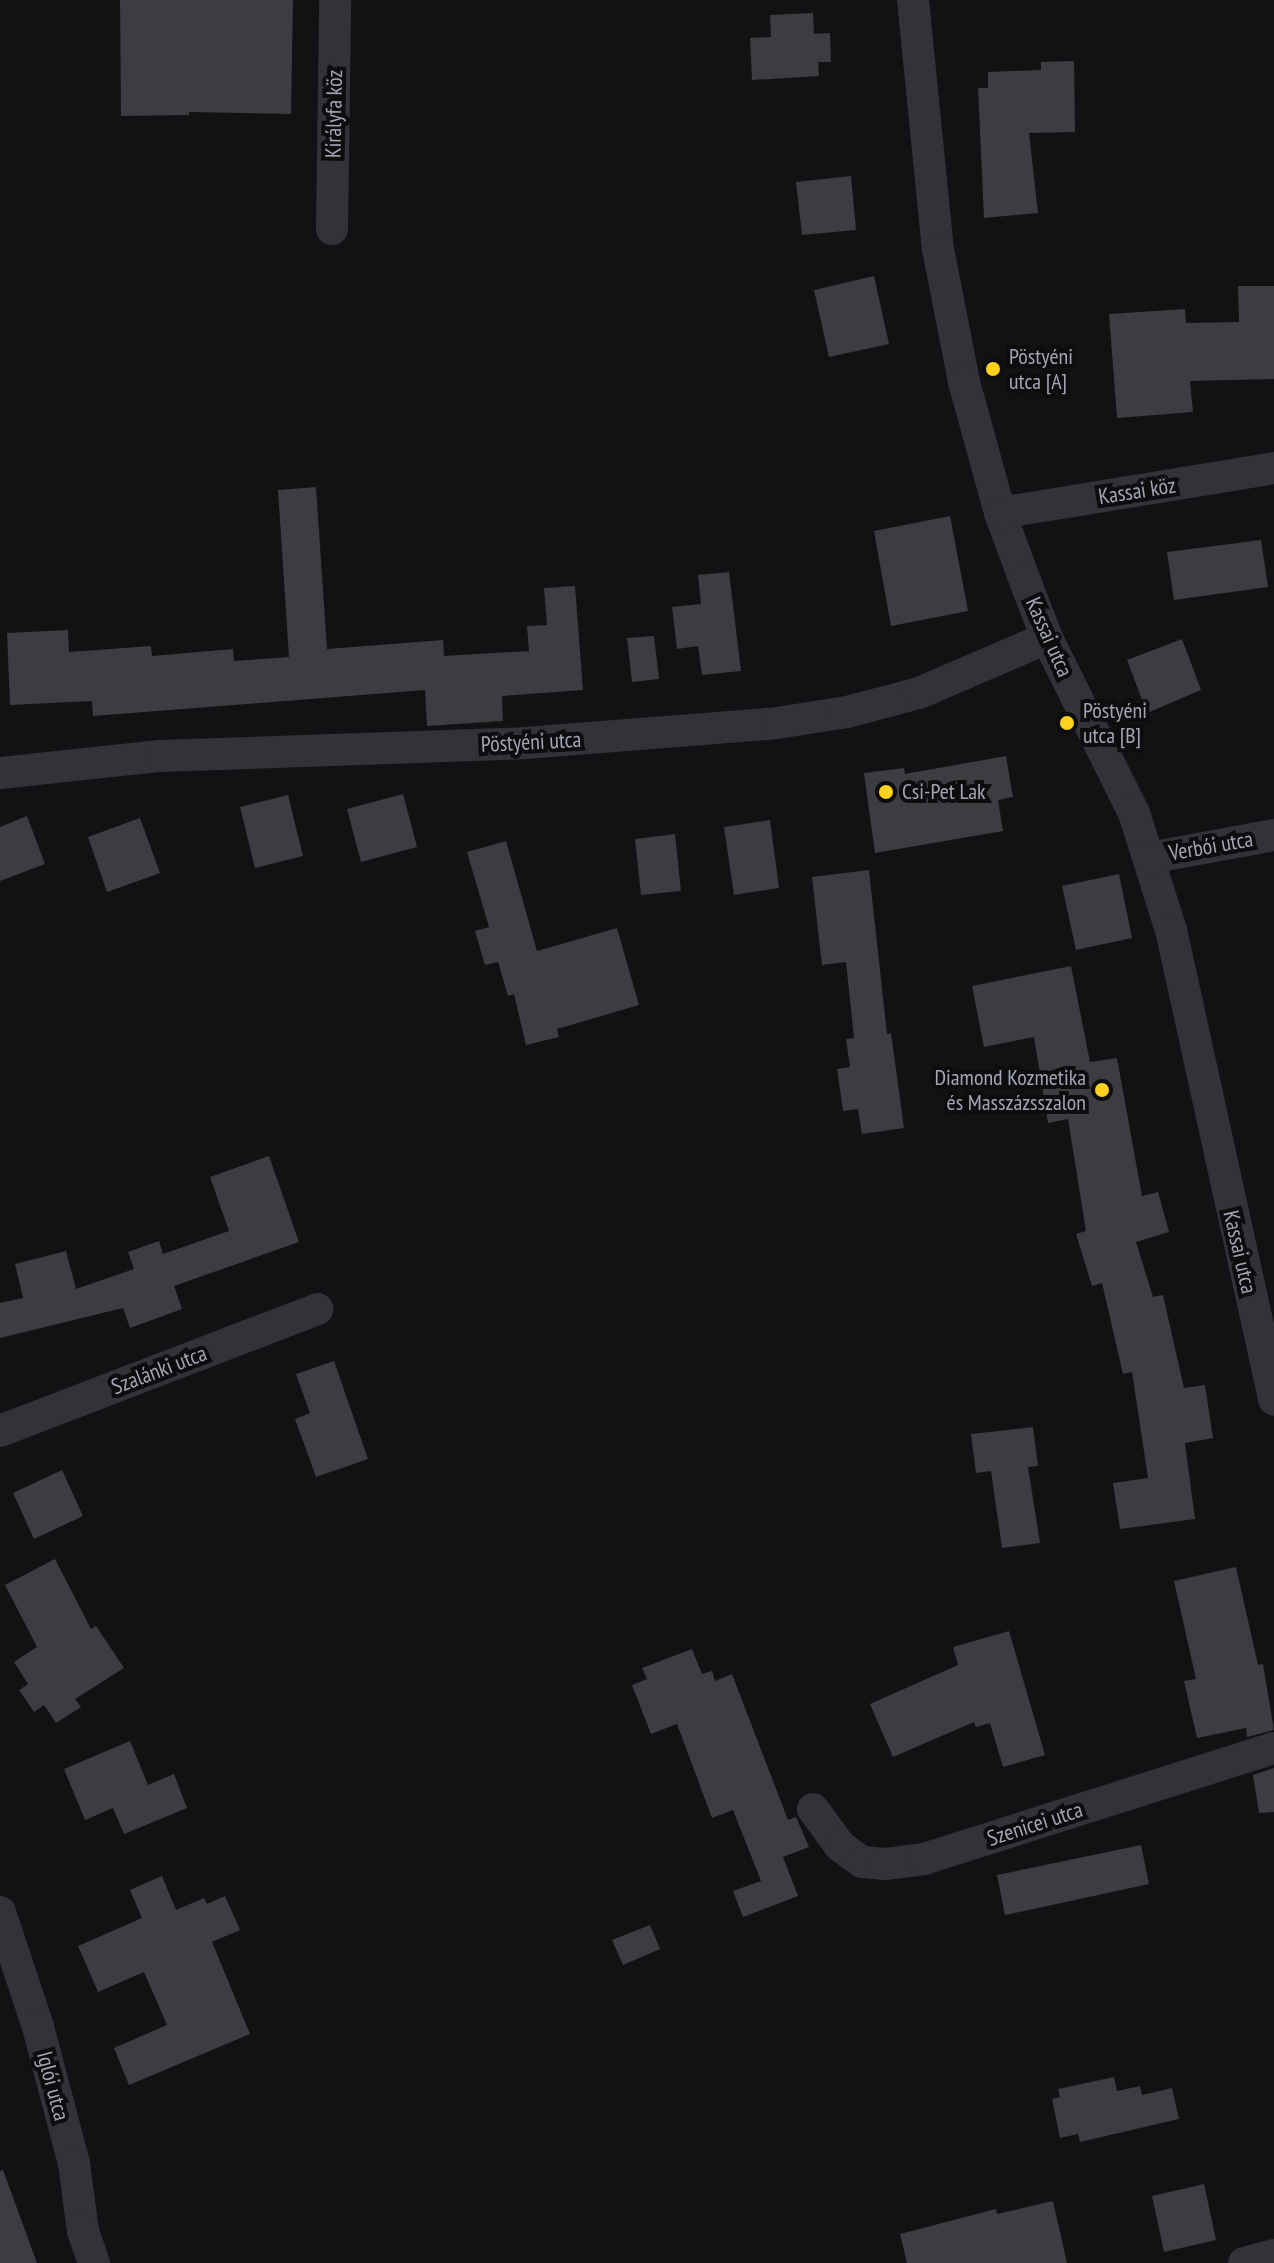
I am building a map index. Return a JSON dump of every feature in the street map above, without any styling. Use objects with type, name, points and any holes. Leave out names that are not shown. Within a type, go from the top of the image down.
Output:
[{"type":"street","name":"Királyfa köz","points":[[332,229],[335,0]]},
{"type":"street","name":"Kassai utca","points":[[913,0],[940,262],[964,382],[1000,513],[1047,638],[1134,813],[1149,858],[1184,979],[1215,1142],[1274,1400]]},
{"type":"street","name":"Kassai köz","points":[[1000,513],[1274,468]]},
{"type":"street","name":"Pöstyéni utca","points":[[0,773],[160,756],[525,743],[777,723],[847,712],[919,693],[1047,638]]},
{"type":"street","name":"Verbói utca","points":[[1149,858],[1274,835]]},
{"type":"street","name":"Szalánki utca","points":[[0,1431],[317,1309]]},
{"type":"street","name":"Szenicei utca","points":[[813,1809],[840,1846],[862,1862],[885,1864],[924,1859],[1274,1748]]},
{"type":"street","name":"Iglói utca","points":[[0,1912],[38,2027],[74,2163],[83,2231],[94,2263]]},
{"type":"street","points":[[1244,2263],[1274,2255]]},
{"type":"building","points":[[120,0],[293,0],[291,114],[189,112],[189,115],[121,116]]},
{"type":"building","points":[[813,13],[814,34],[830,33],[831,62],[818,62],[819,76],[752,80],[750,38],[771,37],[770,15]]},
{"type":"building","points":[[1074,61],[1075,132],[1029,133],[1038,213],[984,218],[978,88],[988,88],[988,72],[1041,70],[1041,62]]},
{"type":"building","points":[[851,176],[856,230],[802,235],[796,182]]},
{"type":"building","points":[[874,276],[889,344],[829,357],[814,290]]},
{"type":"building","points":[[1238,286],[1274,286],[1274,379],[1190,381],[1193,412],[1117,418],[1109,314],[1185,309],[1186,323],[1239,322]]},
{"type":"building","points":[[316,487],[327,649],[443,640],[444,656],[529,651],[527,626],[547,625],[544,588],[575,586],[583,690],[502,696],[503,721],[427,726],[425,690],[93,716],[92,701],[10,705],[7,633],[68,630],[69,652],[151,646],[152,656],[233,649],[234,661],[289,657],[278,490]]},
{"type":"building","points":[[950,516],[968,611],[891,626],[874,531]]},
{"type":"building","points":[[1261,540],[1268,587],[1174,600],[1167,552]]},
{"type":"building","points":[[729,572],[741,671],[702,675],[698,646],[677,649],[672,607],[701,604],[698,575]]},
{"type":"building","points":[[654,636],[659,679],[632,682],[627,638]]},
{"type":"building","points":[[1182,639],[1201,690],[1147,713],[1127,660]]},
{"type":"building","points":[[1006,756],[1013,797],[998,800],[1003,831],[875,853],[864,773],[904,768],[905,774]]},
{"type":"building","points":[[403,794],[417,847],[361,862],[347,809]]},
{"type":"building","points":[[288,795],[303,856],[255,868],[240,807]]},
{"type":"building","points":[[27,816],[45,864],[0,881],[0,827]]},
{"type":"building","points":[[140,818],[160,873],[107,892],[88,837]]},
{"type":"building","points":[[770,820],[779,888],[734,895],[724,827]]},
{"type":"building","points":[[675,834],[681,891],[641,895],[635,839]]},
{"type":"building","points":[[506,841],[537,951],[617,928],[639,1005],[557,1029],[559,1037],[526,1045],[514,994],[508,996],[498,962],[485,965],[475,931],[489,927],[467,852]]},
{"type":"building","points":[[869,870],[887,1034],[891,1033],[904,1128],[862,1134],[858,1109],[843,1111],[837,1069],[850,1067],[846,1039],[854,1038],[846,962],[822,965],[812,877]]},
{"type":"building","points":[[1119,874],[1132,938],[1076,950],[1062,886]]},
{"type":"building","points":[[1071,966],[1090,1062],[1117,1058],[1142,1196],[1158,1192],[1169,1232],[1136,1242],[1153,1297],[1163,1295],[1184,1388],[1205,1385],[1213,1438],[1185,1443],[1195,1519],[1120,1529],[1113,1483],[1148,1478],[1132,1372],[1123,1374],[1102,1283],[1092,1286],[1076,1234],[1086,1231],[1068,1119],[1048,1123],[1034,1037],[984,1047],[972,986]]},
{"type":"building","points":[[269,1156],[299,1242],[174,1286],[182,1309],[130,1328],[123,1308],[0,1338],[0,1303],[23,1298],[15,1264],[66,1251],[76,1289],[134,1269],[128,1252],[159,1241],[163,1254],[229,1231],[210,1177]]},
{"type":"building","points":[[334,1361],[368,1459],[316,1477],[295,1419],[310,1413],[296,1374]]},
{"type":"building","points":[[1033,1427],[1038,1466],[1028,1467],[1040,1543],[1002,1548],[991,1471],[976,1473],[971,1434]]},
{"type":"building","points":[[62,1470],[83,1516],[34,1539],[13,1493]]},
{"type":"building","points":[[55,1559],[91,1629],[96,1626],[124,1668],[75,1699],[81,1707],[56,1723],[44,1705],[34,1712],[19,1690],[28,1684],[14,1662],[37,1647],[5,1585]]},
{"type":"building","points":[[1236,1567],[1258,1665],[1263,1664],[1274,1730],[1247,1737],[1246,1728],[1197,1738],[1184,1681],[1196,1679],[1174,1581]]},
{"type":"building","points":[[1009,1631],[1045,1755],[1003,1767],[990,1723],[976,1727],[974,1722],[893,1757],[870,1704],[958,1665],[953,1647]]},
{"type":"building","points":[[692,1649],[702,1674],[712,1671],[715,1681],[732,1674],[788,1820],[796,1817],[809,1847],[783,1857],[798,1896],[743,1917],[733,1891],[761,1881],[733,1810],[712,1818],[677,1724],[651,1734],[632,1685],[647,1679],[642,1668]]},
{"type":"building","points":[[130,1741],[148,1785],[174,1774],[187,1808],[124,1834],[113,1808],[85,1820],[64,1769]]},
{"type":"building","points":[[1274,1768],[1274,1812],[1259,1813],[1253,1775]]},
{"type":"building","points":[[1141,1845],[1149,1884],[1005,1915],[997,1875]]},
{"type":"building","points":[[162,1876],[176,1910],[204,1898],[207,1904],[225,1896],[240,1930],[212,1942],[250,2034],[129,2085],[114,2048],[167,2025],[144,1972],[98,1992],[78,1946],[142,1918],[130,1890]]},
{"type":"building","points":[[650,1925],[660,1949],[623,1965],[612,1940]]},
{"type":"building","points":[[1114,2077],[1117,2091],[1140,2086],[1142,2095],[1172,2088],[1179,2119],[1080,2142],[1078,2134],[1060,2138],[1052,2099],[1060,2097],[1058,2089]]},
{"type":"building","points":[[3,2170],[37,2263],[0,2263],[0,2171]]},
{"type":"building","points":[[1204,2184],[1216,2240],[1164,2252],[1152,2196]]},
{"type":"building","points":[[1053,2201],[1067,2263],[907,2263],[900,2234],[996,2209],[997,2214]]},
{"type":"place","name":"Pöstyéni utca [A]","points":[[993,369]]},
{"type":"place","name":"Pöstyéni utca [B]","points":[[1067,723]]},
{"type":"place","name":"Csi-Pet Lak","points":[[886,792]]},
{"type":"place","name":"Diamond Kozmetika és Masszázsszalon","points":[[1102,1090]]}]
